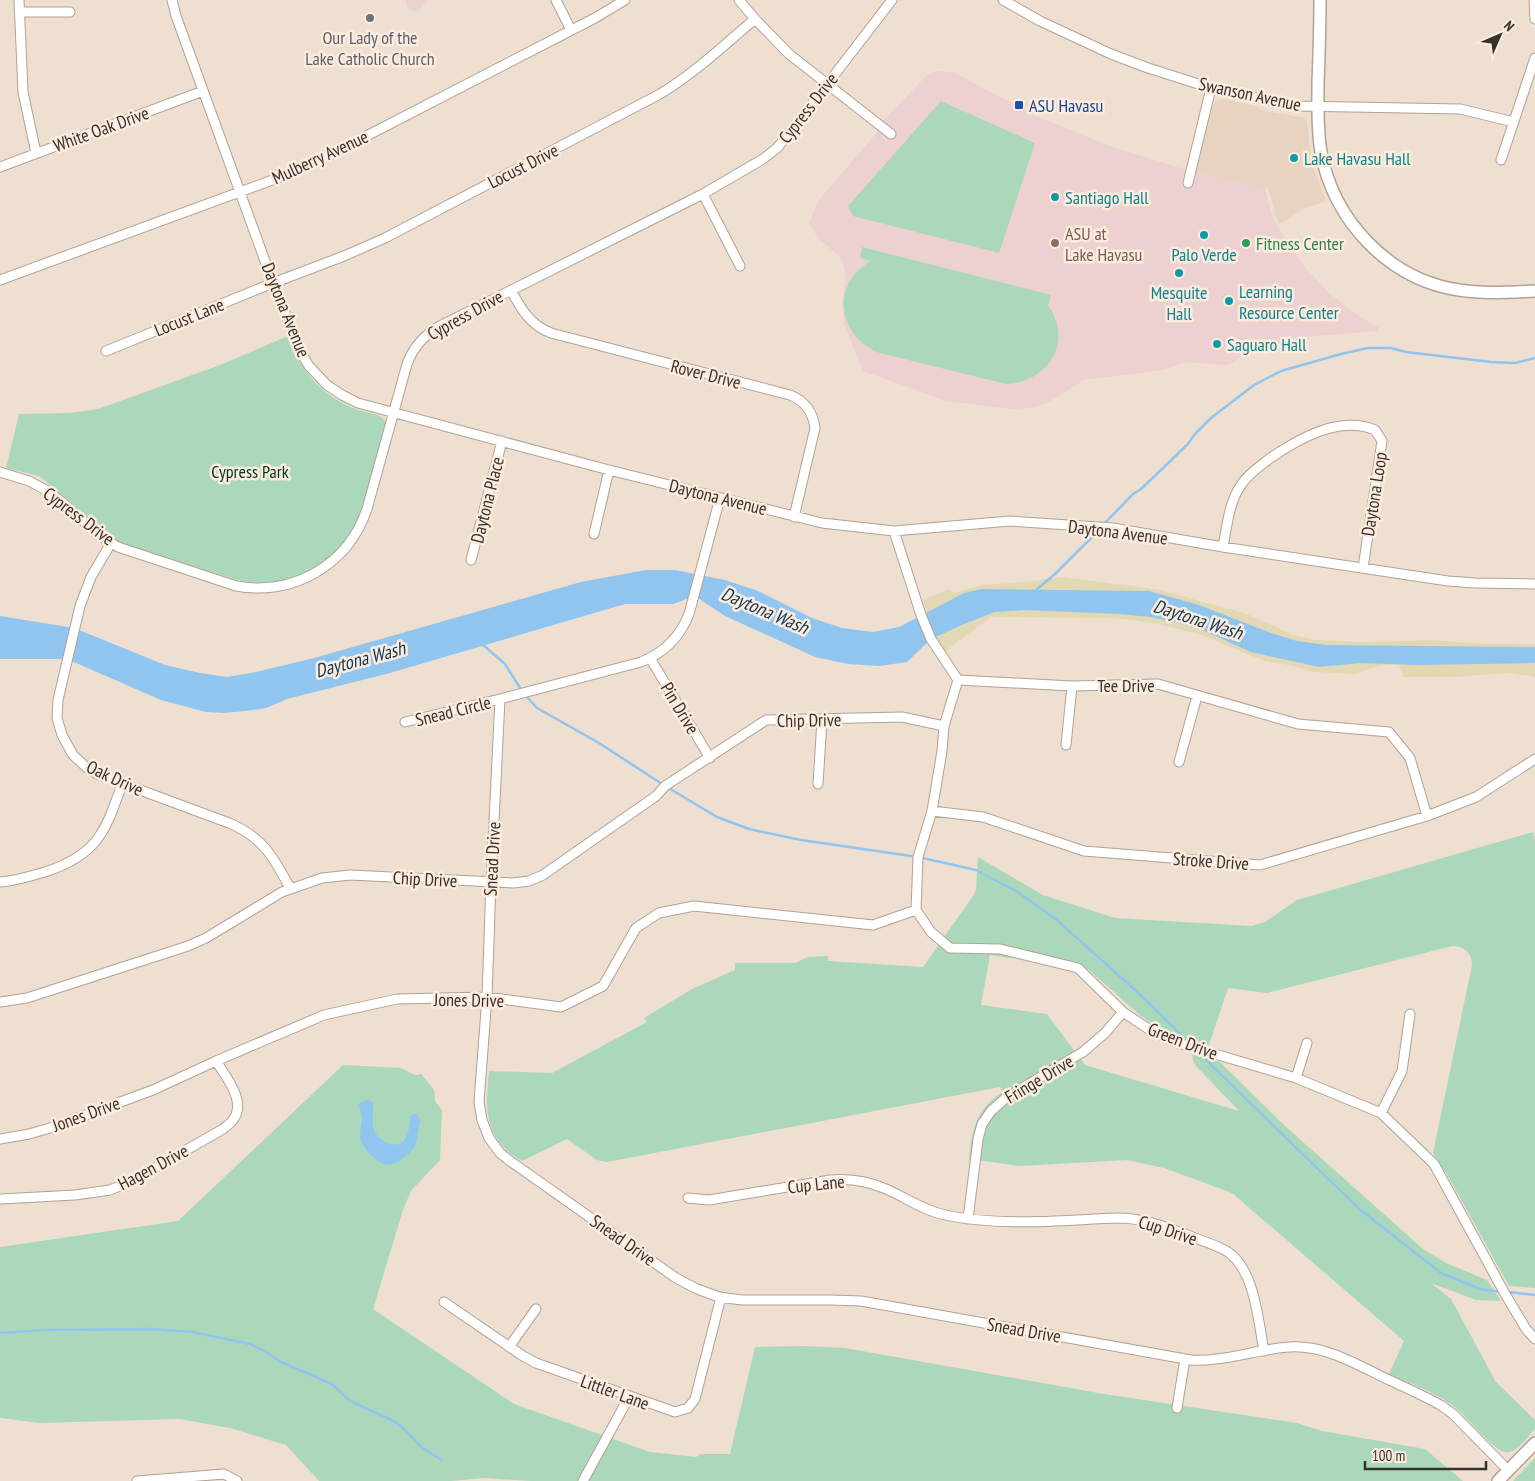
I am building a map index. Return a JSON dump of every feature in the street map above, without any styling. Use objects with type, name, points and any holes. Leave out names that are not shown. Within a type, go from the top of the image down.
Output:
[{"type":"main road","points":[[1320,0],[1318,108],[1320,150],[1326,176],[1346,218],[1380,255],[1405,272],[1433,284],[1457,290],[1482,293],[1535,291]]},
{"type":"main road","points":[[1498,1481],[1535,1443]]},
{"type":"street","points":[[19,0],[22,92],[36,153]]},
{"type":"street","name":"Daytona Avenue","points":[[172,0],[203,91],[296,343],[315,373],[334,390],[350,400],[366,406],[610,470],[822,523],[894,531],[1010,521],[1113,528],[1223,547],[1466,582],[1535,584]]},
{"type":"street","points":[[556,0],[571,30]]},
{"type":"street","name":"Mulberry Avenue","points":[[0,280],[286,175],[320,160],[625,0]]},
{"type":"street","points":[[739,0],[789,54],[891,134]]},
{"type":"street","name":"Cypress Drive","points":[[0,472],[28,481],[48,491],[97,534],[111,543],[136,553],[241,587],[276,587],[309,577],[337,557],[352,540],[361,525],[409,359],[421,340],[438,327],[702,194],[763,159],[777,148],[892,0]]},
{"type":"street","name":"Swanson Avenue","points":[[1003,0],[1040,21],[1111,54],[1211,88],[1296,106],[1318,108],[1460,108],[1514,122]]},
{"type":"street","points":[[1534,0],[1535,19]]},
{"type":"street","points":[[19,12],[70,12]]},
{"type":"street","name":"Locust Drive","points":[[273,283],[385,238],[639,106],[677,83],[755,19]]},
{"type":"street","points":[[1501,160],[1535,58]]},
{"type":"street","points":[[1188,183],[1211,88]]},
{"type":"street","name":"White Oak Drive","points":[[0,167],[203,91]]},
{"type":"street","points":[[702,194],[740,266]]},
{"type":"street","name":"Locust Lane","points":[[106,351],[273,283]]},
{"type":"street","name":"Rover Drive","points":[[511,290],[528,318],[538,327],[551,334],[790,395],[800,400],[811,414],[814,430],[794,517]]},
{"type":"street","name":"Daytona Loop","points":[[1223,547],[1235,494],[1247,477],[1256,469],[1284,449],[1312,434],[1333,428],[1360,426],[1375,430],[1382,440],[1363,568]]},
{"type":"street","name":"Daytona Place","points":[[471,560],[502,441]]},
{"type":"street","points":[[594,534],[610,470]]},
{"type":"street","points":[[500,699],[650,658],[673,641],[687,620],[695,596],[720,498]]},
{"type":"street","points":[[894,531],[921,615],[932,639],[958,680],[944,726],[942,751],[932,811],[918,857],[916,910]]},
{"type":"street","name":"Oak Drive","points":[[111,543],[91,577],[80,606],[59,694],[57,712],[62,735],[74,756],[92,771],[122,784],[229,823],[247,832],[258,840],[272,855],[290,888]]},
{"type":"street","name":"Pin Drive","points":[[650,658],[710,758]]},
{"type":"street","name":"Tee Drive","points":[[958,680],[1072,686],[1158,684],[1298,724],[1389,732],[1410,758],[1427,816]]},
{"type":"street","points":[[1066,745],[1072,686]]},
{"type":"street","points":[[1179,762],[1197,696]]},
{"type":"street","name":"Snead Circle","points":[[405,722],[500,699]]},
{"type":"street","name":"Snead Drive","points":[[500,699],[487,998],[480,1108],[484,1126],[496,1148],[510,1161],[676,1278],[697,1289],[721,1297],[754,1301],[862,1301],[1185,1359],[1220,1360],[1264,1351],[1298,1347],[1323,1351],[1338,1356],[1437,1402],[1453,1414],[1508,1470]]},
{"type":"street","name":"Chip Drive","points":[[0,1002],[27,998],[188,946],[206,938],[290,888],[322,878],[350,875],[521,883],[540,877],[656,796],[665,786],[766,720],[902,717],[944,726]]},
{"type":"street","points":[[818,784],[822,720]]},
{"type":"street","name":"Stroke Drive","points":[[932,811],[983,817],[1084,852],[1260,865],[1427,816],[1476,798],[1535,759]]},
{"type":"street","points":[[0,882],[22,879],[61,866],[86,851],[101,835],[109,822],[122,784]]},
{"type":"street","name":"Jones Drive","points":[[0,1139],[50,1128],[153,1090],[324,1015],[397,999],[487,998],[561,1007],[603,986],[636,928],[659,913],[694,906],[873,925],[916,910]]},
{"type":"street","name":"Green Drive","points":[[916,910],[931,932],[950,948],[1000,949],[1078,968],[1124,1012],[1153,1032],[1178,1043],[1296,1078],[1381,1113],[1434,1164],[1504,1292],[1526,1329],[1535,1339]]},
{"type":"street","name":"Fringe Drive","points":[[968,1219],[978,1139],[982,1124],[991,1111],[1006,1098],[1083,1052],[1105,1033],[1124,1012]]},
{"type":"street","points":[[1381,1113],[1402,1071],[1410,1014]]},
{"type":"street","points":[[1296,1078],[1307,1043]]},
{"type":"street","name":"Hagen Drive","points":[[0,1198],[75,1195],[110,1190],[132,1181],[223,1129],[232,1121],[236,1114],[238,1103],[236,1095],[216,1061]]},
{"type":"street","name":"Cup Lane","points":[[688,1198],[709,1200],[830,1180],[847,1179],[864,1181],[880,1186],[936,1213],[968,1219]]},
{"type":"street","name":"Cup Drive","points":[[968,1219],[1009,1222],[1127,1218],[1152,1223],[1218,1247],[1234,1257],[1247,1275],[1264,1351]]},
{"type":"street","name":"Littler Lane","points":[[444,1302],[523,1356],[549,1369],[672,1412],[681,1411],[691,1406],[697,1396],[721,1297]]},
{"type":"street","points":[[509,1347],[536,1308]]},
{"type":"street","points":[[1177,1408],[1185,1359]]},
{"type":"street","points":[[583,1481],[629,1397]]},
{"type":"street","points":[[137,1481],[224,1474],[237,1481]]},
{"type":"shaded area","points":[[405,0],[426,0],[418,12],[408,9]]},
{"type":"shaded area","name":"ASU at Lake Havasu","points":[[936,71],[953,72],[1036,116],[1107,145],[1180,168],[1265,189],[1277,226],[1304,266],[1329,293],[1359,316],[1379,328],[1379,331],[1315,336],[1285,343],[1257,346],[1231,364],[1225,365],[1187,362],[1163,370],[1084,380],[1049,402],[1018,410],[946,401],[863,371],[844,324],[842,303],[846,278],[843,262],[839,256],[819,239],[809,224],[818,201],[875,135],[884,120],[926,76]]},
{"type":"shaded area","points":[[1224,99],[1255,106],[1264,111],[1301,117],[1306,120],[1313,166],[1326,201],[1304,209],[1279,224],[1267,187],[1265,189],[1195,172],[1212,105],[1218,100]]},
{"type":"green space","points":[[941,101],[1035,143],[999,253],[853,216],[848,206]]},
{"type":"green space","points":[[862,247],[1051,295],[1048,306],[1056,319],[1059,333],[1053,358],[1034,376],[1021,382],[1006,384],[880,353],[866,345],[855,335],[847,323],[844,310],[844,296],[849,283],[858,271],[871,261],[860,258]]},
{"type":"green space","name":"Cypress Park","points":[[288,336],[299,361],[314,381],[324,390],[345,405],[377,415],[386,422],[366,503],[360,519],[345,543],[316,568],[301,576],[276,583],[263,584],[237,580],[125,545],[100,530],[39,476],[6,468],[19,414],[70,413],[98,409],[220,365]]},
{"type":"green space","points":[[1533,832],[1535,840],[1535,1288],[1509,1286],[1448,1176],[1433,1153],[1472,965],[1471,957],[1464,949],[1452,946],[1267,993],[1228,988],[1209,1045],[1175,1036],[1158,1028],[1141,1016],[1088,969],[990,955],[981,1005],[1047,1014],[1085,1065],[1239,1111],[1196,1066],[1192,1053],[1220,1062],[1284,1125],[1423,1249],[1446,1263],[1487,1280],[1501,1301],[1476,1300],[1431,1283],[1451,1299],[1496,1382],[1535,1420],[1535,1429],[1525,1440],[1509,1452],[1494,1446],[1450,1403],[1389,1374],[1404,1341],[1232,1193],[1164,1168],[1127,1160],[1020,1166],[969,1159],[977,1121],[986,1106],[1002,1092],[1000,1087],[607,1162],[597,1160],[567,1139],[522,1161],[500,1143],[490,1122],[487,1098],[489,1071],[552,1073],[647,1022],[644,1018],[692,989],[735,970],[735,963],[795,963],[808,957],[828,956],[828,961],[923,967],[976,890],[978,857],[1043,895],[1115,918],[1252,926],[1265,922],[1297,900]]},
{"type":"green space","points":[[343,1065],[401,1068],[415,1075],[421,1074],[434,1090],[435,1101],[442,1110],[440,1160],[411,1191],[403,1210],[373,1309],[514,1404],[650,1452],[696,1457],[701,1454],[730,1454],[755,1347],[805,1346],[845,1348],[1104,1394],[1297,1423],[1322,1431],[1425,1449],[1463,1481],[531,1481],[483,1478],[451,1481],[319,1481],[286,1445],[230,1428],[179,1419],[40,1423],[0,1418],[0,1247],[178,1221]]},
{"type":"green space","points":[[1535,1458],[1535,1481],[1513,1481]]},
{"type":"sand","points":[[1063,577],[1160,590],[1247,614],[1293,635],[1316,640],[1364,642],[1429,640],[1491,644],[1535,644],[1535,677],[1508,673],[1455,677],[1403,677],[1399,665],[1372,668],[1357,674],[1312,672],[1289,665],[1264,661],[1199,634],[1148,622],[1113,618],[991,617],[944,652],[932,628],[923,600],[949,589],[953,593],[983,585]]},
{"type":"water","name":"Daytona Wash","points":[[646,570],[675,570],[725,580],[758,591],[812,618],[842,628],[873,632],[899,627],[964,593],[982,589],[1149,591],[1199,605],[1297,641],[1327,645],[1535,647],[1535,663],[1418,665],[1361,663],[1319,667],[1251,652],[1202,630],[1150,617],[1024,610],[995,612],[964,624],[931,639],[907,662],[879,666],[848,664],[815,657],[725,616],[695,596],[673,604],[625,604],[390,673],[287,699],[266,708],[224,713],[206,712],[161,700],[67,659],[0,659],[0,616],[74,628],[165,665],[227,677],[314,658],[581,582]]},
{"type":"water","points":[[368,1099],[373,1103],[374,1130],[379,1138],[388,1143],[402,1143],[407,1133],[410,1116],[415,1113],[419,1117],[420,1122],[415,1147],[396,1163],[386,1165],[377,1161],[361,1142],[362,1118],[359,1104]]},
{"type":"waterway","points":[[1103,525],[1133,494],[1141,489],[1187,445],[1211,418],[1254,385],[1281,371],[1368,348],[1391,348],[1406,352],[1491,362],[1515,363],[1535,358]]},
{"type":"waterway","points":[[1035,591],[1055,574],[1100,529]]},
{"type":"waterway","points":[[482,644],[505,664],[522,691]]},
{"type":"waterway","points":[[525,695],[537,708],[599,743],[662,784]]},
{"type":"waterway","points":[[667,787],[717,817],[749,829],[801,840],[918,857],[976,870],[1016,891],[1057,920],[1146,1000],[1189,1043]]},
{"type":"waterway","points":[[1198,1052],[1357,1207],[1441,1273],[1480,1289],[1501,1292]]},
{"type":"waterway","points":[[1507,1292],[1535,1295]]},
{"type":"waterway","points":[[0,1333],[45,1330],[152,1329],[192,1332],[250,1344],[281,1362],[332,1384],[350,1401],[394,1421],[422,1448],[442,1460]]},
{"type":"place","name":"Our Lady of the Lake Catholic Church","points":[[370,18]]},
{"type":"place","name":"ASU Havasu","points":[[1019,105]]},
{"type":"place","name":"Lake Havasu Hall","points":[[1294,158]]},
{"type":"place","name":"Santiago Hall","points":[[1055,197]]},
{"type":"place","name":"Palo Verde","points":[[1204,235]]},
{"type":"place","name":"ASU at Lake Havasu","points":[[1055,243]]},
{"type":"place","name":"Fitness Center","points":[[1246,243]]},
{"type":"place","name":"Mesquite Hall","points":[[1179,273]]},
{"type":"place","name":"Learning Resource Center","points":[[1229,301]]},
{"type":"place","name":"Saguaro Hall","points":[[1217,344]]}]
